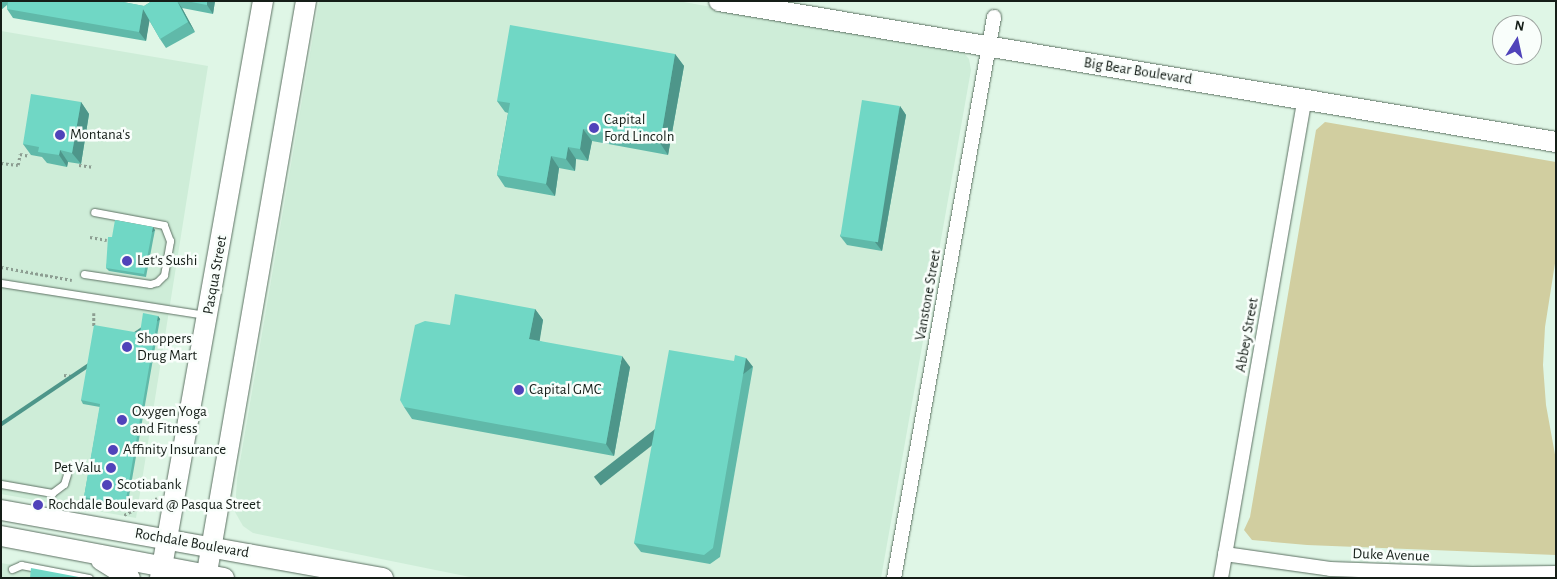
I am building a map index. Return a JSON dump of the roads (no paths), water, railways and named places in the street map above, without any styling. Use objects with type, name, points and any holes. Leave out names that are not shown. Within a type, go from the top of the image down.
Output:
[{"type":"main road","name":"Pasqua Street","points":[[161,572],[264,1]]},
{"type":"main road","points":[[212,577],[212,547],[306,1]]},
{"type":"main road","name":"Big Bear Boulevard","points":[[719,1],[990,48],[1305,98],[1556,142]]},
{"type":"main road","name":"Rochdale Boulevard","points":[[1,510],[383,578]]},
{"type":"main road","name":"Rochdale Boulevard","points":[[1,536],[79,550],[161,572],[212,577]]},
{"type":"main road","points":[[79,550],[130,578]]},
{"type":"street","name":"Vanstone Street","points":[[894,578],[990,48],[994,17]]},
{"type":"street","name":"Abbey Street","points":[[1221,578],[1305,98]]},
{"type":"street","name":"Duke Avenue","points":[[1225,554],[1330,568],[1472,574],[1556,573]]},
{"type":"lane","points":[[84,274],[150,284],[157,282],[164,275],[170,241],[164,225],[94,212]]},
{"type":"lane","points":[[1,283],[207,316]]},
{"type":"lane","points":[[1,484],[52,493],[64,484],[67,474]]},
{"type":"lane","points":[[12,569],[21,565],[89,578]]},
{"type":"place","name":"Capital Ford Lincoln","points":[[594,128]]},
{"type":"place","name":"Montana's","points":[[60,135]]},
{"type":"place","name":"Let's Sushi","points":[[127,261]]},
{"type":"place","name":"Shoppers Drug Mart","points":[[127,347]]},
{"type":"place","name":"Capital GMC","points":[[519,390]]},
{"type":"place","name":"Oxygen Yoga and Fitness","points":[[122,420]]},
{"type":"place","name":"Affinity Insurance","points":[[113,450]]},
{"type":"place","name":"Pet Valu","points":[[111,468]]},
{"type":"place","name":"Scotiabank","points":[[107,485]]},
{"type":"place","name":"Rochdale Boulevard @ Pasqua Street","points":[[38,505]]}]
